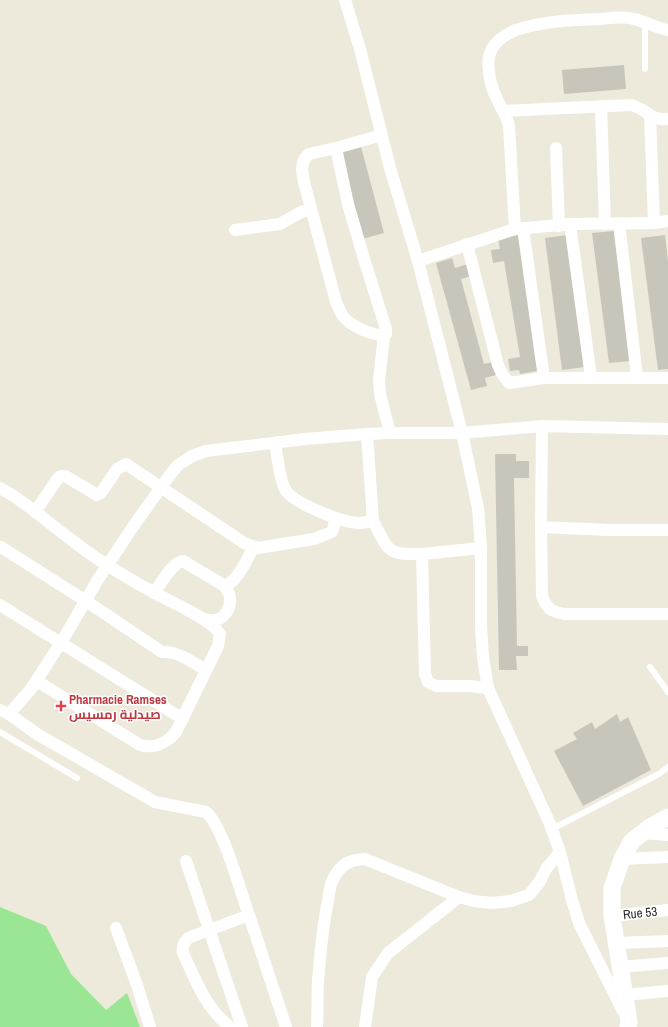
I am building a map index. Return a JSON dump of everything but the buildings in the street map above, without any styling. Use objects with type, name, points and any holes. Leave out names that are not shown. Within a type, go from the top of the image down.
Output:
[{"type":"street","points":[[345,0],[360,49],[390,168],[418,261],[439,348],[462,433],[478,508],[481,548],[481,627],[483,657],[488,688],[552,829],[580,923],[628,1024]]},
{"type":"street","points":[[544,378],[519,228],[509,126],[492,87],[489,57],[495,45],[506,35],[516,30],[544,23],[618,18],[634,19],[660,29],[668,30]]},
{"type":"street","points":[[503,111],[631,105],[639,107],[650,116],[658,120],[668,118]]},
{"type":"street","points":[[601,106],[605,224]]},
{"type":"street","points":[[650,116],[654,223]]},
{"type":"street","points":[[382,134],[310,154],[305,158],[302,169],[311,210],[340,312],[347,321],[352,324],[370,332],[384,335]]},
{"type":"street","points":[[336,148],[350,212],[386,329],[379,381],[380,394],[390,433]]},
{"type":"street","points":[[556,148],[564,225],[591,377]]},
{"type":"street","points":[[235,230],[280,224],[301,212],[311,210]]},
{"type":"street","points":[[418,261],[519,228],[564,225],[654,223],[668,221]]},
{"type":"street","points":[[619,223],[637,377]]},
{"type":"street","points":[[467,244],[501,372],[509,383],[544,378],[668,378]]},
{"type":"street","points":[[542,426],[542,596],[545,603],[556,612],[573,615],[668,614]]},
{"type":"street","points":[[286,1027],[225,846],[212,817],[206,812],[155,802],[37,734],[5,712],[26,697],[61,643],[107,565],[160,489],[178,466],[192,456],[206,451],[367,434],[462,433],[542,426],[668,429]]},
{"type":"street","points":[[367,434],[373,521],[385,544],[390,550],[396,553],[404,554],[422,554],[481,548]]},
{"type":"street","points":[[275,443],[283,484],[286,491],[293,498],[336,519],[358,523],[373,521]]},
{"type":"street","points":[[35,512],[58,478],[61,476],[65,476],[97,495],[101,493],[117,468],[126,464],[160,489],[244,543],[254,547],[258,548],[314,539],[332,532],[336,519]]},
{"type":"street","points":[[0,488],[21,501],[70,539],[107,565],[154,593],[203,619],[214,626],[220,634],[218,646],[176,732],[172,737],[160,744],[148,747],[140,745],[37,681]]},
{"type":"street","points":[[541,527],[609,530],[668,530]]},
{"type":"street","points":[[1,547],[86,601],[162,652],[178,654],[206,670]]},
{"type":"street","points":[[225,586],[230,584],[235,579],[254,547]]},
{"type":"street","points":[[422,554],[426,678],[432,685],[436,686],[470,686],[488,688]]},
{"type":"street","points":[[154,593],[177,562],[183,562],[225,586],[228,591],[230,598],[225,614],[221,618],[214,620],[203,619]]},
{"type":"street","points":[[0,605],[183,719]]},
{"type":"street","points":[[628,1024],[612,916],[612,888],[622,860],[632,841],[668,817]]},
{"type":"street","points":[[642,833],[668,835]]},
{"type":"street","points":[[317,1027],[318,983],[323,926],[333,880],[342,867],[350,861],[365,859],[459,897],[484,903],[497,903],[520,899],[529,895],[546,868],[560,852]]},
{"type":"street","points":[[622,860],[668,857]]},
{"type":"street","points":[[186,861],[208,930],[242,1027]]},
{"type":"street","points":[[365,1027],[372,977],[388,953],[459,897]]},
{"type":"street","name":"Rue 53","points":[[612,916],[668,910]]},
{"type":"street","points":[[230,1027],[219,1018],[199,989],[183,953],[182,947],[188,938],[249,915]]},
{"type":"street","points":[[116,928],[137,985],[150,1027]]},
{"type":"street","points":[[616,944],[668,941]]},
{"type":"street","points":[[619,967],[668,963]]},
{"type":"street","points":[[624,995],[668,992]]},
{"type":"lane","points":[[645,23],[646,69]]},
{"type":"lane","points":[[650,667],[668,692]]},
{"type":"lane","points":[[0,732],[77,778]]},
{"type":"lane","points":[[552,829],[659,774],[668,767]]},
{"type":"green space","points":[[0,907],[46,926],[71,974],[106,1010],[127,993],[140,1027],[0,1027]]},
{"type":"place","name":"Pharmacie Ramses صيدلية رمسيس","points":[[61,706]]}]
